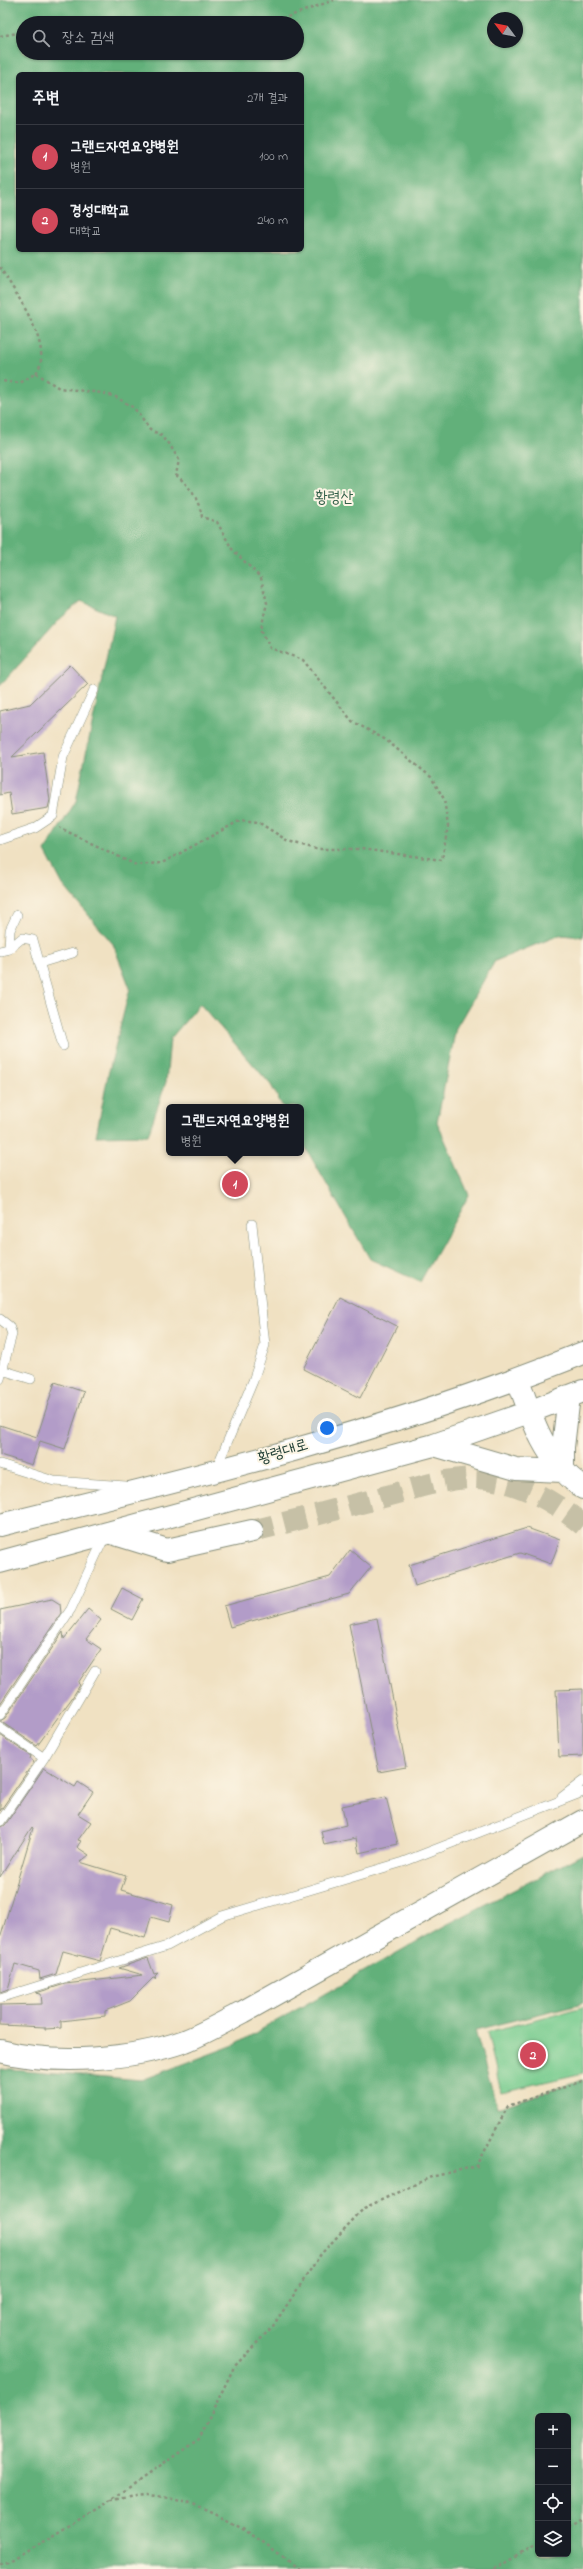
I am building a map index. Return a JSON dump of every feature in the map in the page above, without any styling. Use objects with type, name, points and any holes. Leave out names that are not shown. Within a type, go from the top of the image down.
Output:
[{"type":"main road","name":"황령대로","points":[[0,1525],[215,1472],[518,1379],[583,1353]]},
{"type":"main road","points":[[518,1379],[538,1435],[563,1471],[583,1488]]},
{"type":"main road","name":"황령대로","points":[[0,1562],[109,1534],[434,1445],[529,1412],[576,1393]]},
{"type":"main road","points":[[563,1471],[563,1447],[576,1393]]},
{"type":"main road","points":[[434,1445],[516,1469],[563,1471]]},
{"type":"main road","points":[[109,1534],[167,1550],[252,1531]]},
{"type":"main road","points":[[371,1940],[449,1888],[569,1817],[583,1806]]},
{"type":"main road","points":[[0,2051],[15,2054],[68,2058],[107,2057],[137,2054],[185,2040],[243,2012],[583,1821]]},
{"type":"lane","points":[[0,840],[44,822],[53,816],[63,757],[94,690]]},
{"type":"lane","points":[[4,950],[10,930],[17,915]]},
{"type":"lane","points":[[4,950],[22,938],[33,940],[63,1046]]},
{"type":"lane","points":[[40,963],[73,953]]},
{"type":"lane","points":[[215,1472],[253,1380],[265,1345],[252,1224]]},
{"type":"lane","points":[[0,1320],[8,1326],[12,1334],[1,1374],[31,1379]]},
{"type":"lane","points":[[0,1464],[54,1481],[150,1488]]},
{"type":"lane","points":[[0,1715],[71,1610],[109,1534]]},
{"type":"lane","points":[[0,1822],[44,1758],[95,1671]]},
{"type":"lane","points":[[0,1728],[44,1758]]},
{"type":"lane","points":[[551,1805],[583,1781]]},
{"type":"lane","points":[[0,1998],[167,1946],[222,1916],[403,1862],[583,1792]]},
{"type":"path","points":[[290,16],[334,0]]},
{"type":"path","points":[[0,36],[16,33]]},
{"type":"path","points":[[0,267],[37,331],[42,353],[36,373],[20,383],[0,381]]},
{"type":"path","points":[[36,373],[59,388],[102,393],[116,397],[134,408],[150,430],[162,435],[179,460],[176,475],[186,483],[200,505],[202,517],[217,522],[232,550],[261,578],[267,603],[261,629],[270,648],[303,660],[352,721],[386,740],[431,777],[444,799],[448,826],[442,860],[361,849],[316,849],[288,841],[258,822],[241,820],[162,864],[136,866],[71,832],[44,822]]},
{"type":"path","points":[[0,2565],[8,2562],[111,2500],[199,2439],[234,2367],[273,2326],[321,2254],[364,2208],[431,2177],[477,2166],[508,2106],[583,2081]]},
{"type":"path","points":[[111,2500],[147,2495],[176,2501],[226,2519],[268,2545],[299,2569]]},
{"type":"path","points":[[571,2525],[583,2519]]},
{"type":"path","points":[[494,2569],[535,2546]]},
{"type":"green space","name":"황령산","points":[[0,0],[583,0],[583,937],[560,935],[495,961],[456,1028],[437,1122],[469,1195],[420,1282],[370,1259],[304,1145],[304,1104],[281,1104],[271,1085],[200,1004],[170,1039],[166,1082],[148,1135],[96,1136],[108,1075],[130,988],[113,944],[63,885],[45,851],[76,801],[115,616],[81,601],[61,618],[0,686]]},
{"type":"green space","points":[[583,1854],[583,2003],[475,2030],[497,2108],[583,2080],[583,2569],[0,2569],[0,2068],[141,2080],[234,2045],[446,1925]]},
{"type":"green space","points":[[583,2007],[583,2073],[501,2092],[487,2032]]},
{"type":"building","points":[[70,665],[88,684],[12,757],[43,752],[50,800],[48,808],[12,814],[9,793],[0,795],[0,711],[30,704]]},
{"type":"building","points":[[340,1297],[397,1326],[360,1398],[303,1369]]},
{"type":"building","points":[[55,1382],[84,1392],[65,1449],[40,1441],[32,1465],[0,1455],[0,1425],[37,1437]]},
{"type":"building","points":[[527,1528],[560,1540],[551,1564],[520,1553],[415,1586],[409,1565]]},
{"type":"building","points":[[350,1550],[371,1567],[349,1594],[230,1627],[224,1606],[330,1577]]},
{"type":"building","points":[[122,1588],[143,1599],[132,1620],[111,1609]]},
{"type":"building","points":[[52,1599],[60,1604],[61,1613],[0,1704],[0,1610]]},
{"type":"building","points":[[88,1609],[101,1620],[86,1639],[101,1649],[78,1683],[80,1685],[72,1698],[37,1746],[0,1721],[5,1718],[63,1632],[64,1639]]},
{"type":"building","points":[[377,1618],[406,1767],[379,1772],[349,1624]]},
{"type":"building","points":[[583,1689],[583,1756],[559,1757],[556,1690]]},
{"type":"building","points":[[0,1735],[31,1756],[30,1759],[34,1762],[0,1811]]},
{"type":"building","points":[[44,1768],[75,1787],[78,1782],[93,1792],[78,1814],[91,1822],[78,1840],[81,1841],[77,1847],[89,1855],[80,1862],[126,1876],[121,1890],[173,1905],[169,1922],[151,1917],[145,1938],[110,1928],[100,1961],[63,1951],[56,1974],[40,1979],[39,1971],[15,1964],[8,1989],[0,1992],[0,1939],[33,1828],[32,1827],[0,1877],[0,1828],[5,1825]]},
{"type":"building","points":[[386,1797],[398,1844],[359,1853],[356,1838],[324,1845],[321,1831],[346,1825],[342,1806]]},
{"type":"building","points":[[148,1958],[154,1974],[158,1973],[155,1976],[156,1979],[153,1978],[130,2001],[105,2011],[105,2016],[61,2021],[61,2028],[45,2029],[45,2027],[0,2025],[0,2005],[42,2004],[41,1994],[36,1993],[65,1984],[143,1975],[119,1968]]},
{"type":"tunnel","points":[[252,1531],[431,1484],[465,1478],[491,1479],[520,1487],[547,1500],[583,1525]]},
{"type":"place","name":"그랜드자연요양병원","points":[[235,1184]]},
{"type":"place","name":"경성대학교","points":[[533,2055]]}]
